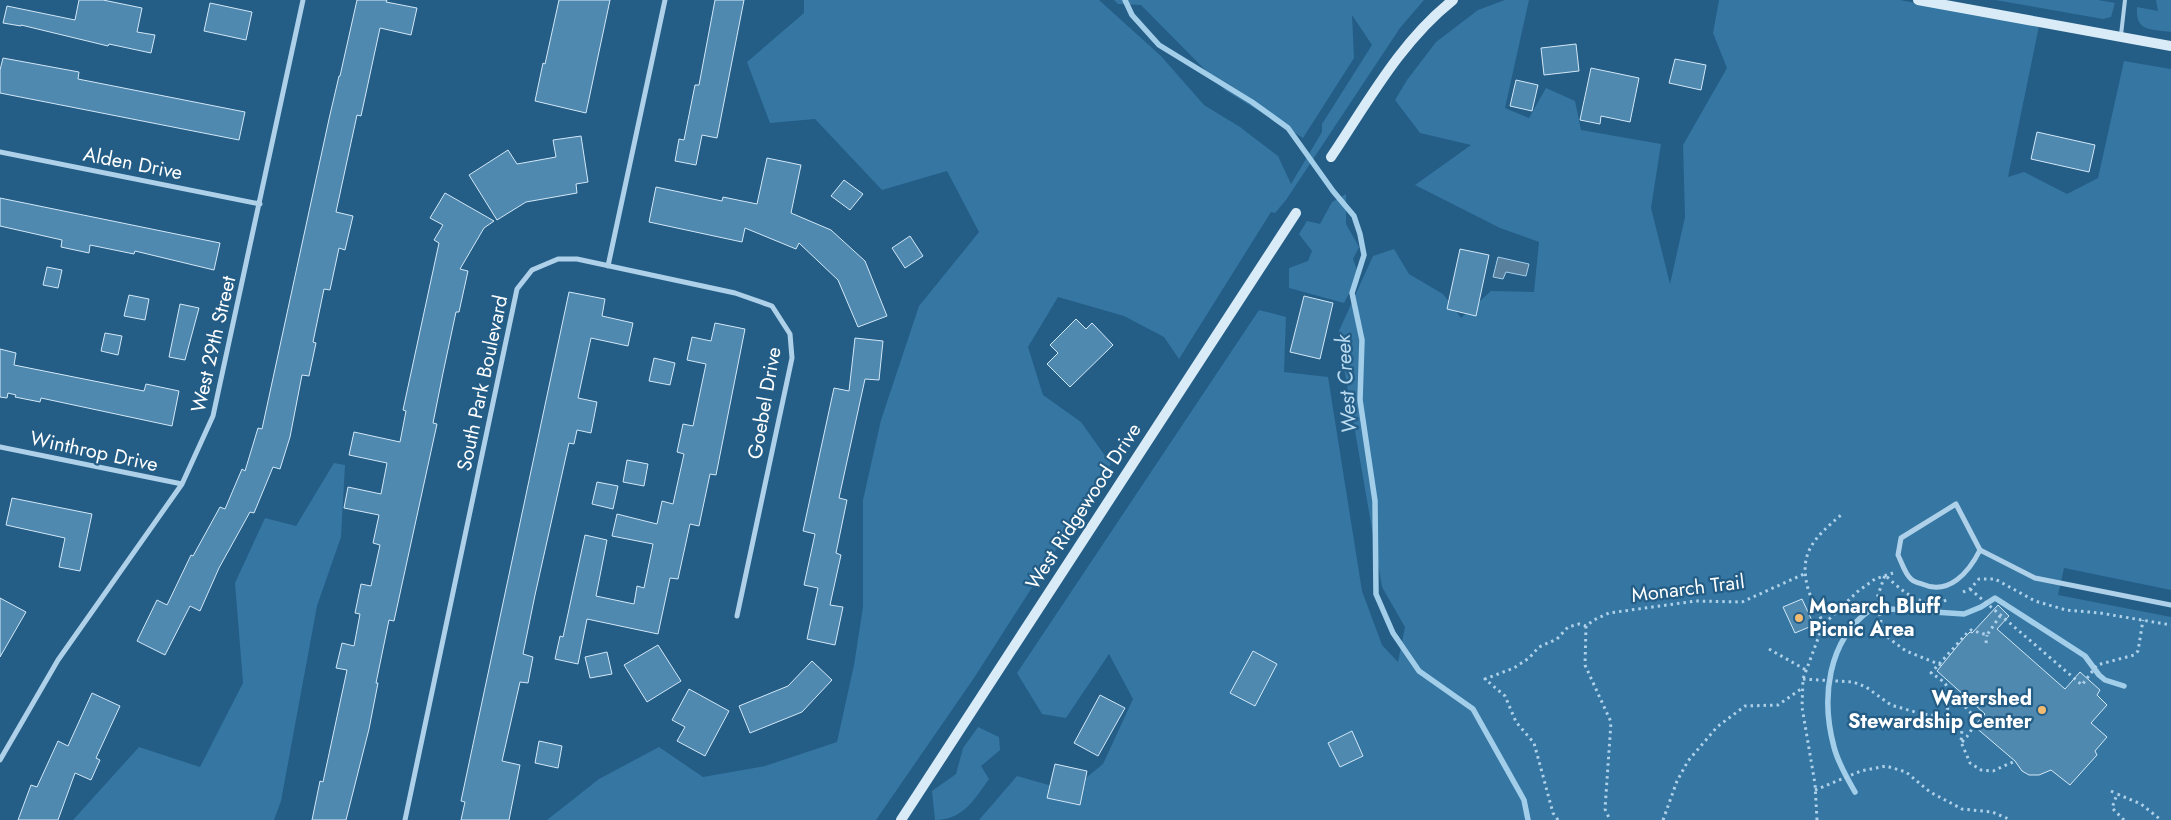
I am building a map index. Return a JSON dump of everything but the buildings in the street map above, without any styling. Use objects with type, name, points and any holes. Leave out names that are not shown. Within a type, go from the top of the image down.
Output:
[{"type":"street","name":"West 29th Street","points":[[0,760],[58,660],[182,484],[213,416],[303,0]]},
{"type":"street","points":[[608,266],[665,0]]},
{"type":"street","points":[[1331,157],[1392,65],[1418,32],[1453,0]]},
{"type":"street","points":[[1918,0],[2171,46]]},
{"type":"street","name":"Alden Drive","points":[[0,152],[260,204]]},
{"type":"street","name":"West Ridgewood Drive","points":[[901,820],[1296,213]]},
{"type":"street","name":"South Park Boulevard","points":[[405,820],[516,289],[532,270],[558,259],[577,259],[608,266]]},
{"type":"street","name":"Goebel Drive","points":[[608,266],[734,293],[772,306],[790,334],[792,358],[737,616]]},
{"type":"street","name":"Winthrop Drive","points":[[0,447],[182,484]]},
{"type":"street","points":[[1980,550],[1965,574],[1940,588],[1926,586],[1912,580],[1898,555],[1901,538],[1956,504],[1980,550],[2035,578],[2171,605]]},
{"type":"lane","points":[[2121,37],[2125,0]]},
{"type":"path","points":[[1823,625],[1804,574],[1804,562],[1816,537],[1841,515]]},
{"type":"path","points":[[1817,820],[1815,790],[1802,707],[1803,679],[1806,670],[1823,625],[1857,592],[1876,579],[1905,570]]},
{"type":"path","name":"Monarch Trail","points":[[1558,820],[1553,813],[1534,743],[1516,722],[1505,696],[1485,679],[1514,668],[1529,658],[1539,647],[1557,639],[1568,627],[1579,624],[1586,626],[1610,613],[1696,601],[1742,602],[1804,574]]},
{"type":"path","points":[[1885,576],[1909,596],[1920,601],[1942,602],[1953,597]]},
{"type":"path","points":[[1885,576],[1877,598],[1883,634],[1906,651],[1940,665]]},
{"type":"path","points":[[1958,594],[1970,590],[1979,579],[1995,579],[2035,602],[2066,610],[2171,625]]},
{"type":"path","points":[[1970,590],[2082,685],[2097,665],[2102,662],[2134,655],[2139,644],[2143,620]]},
{"type":"path","points":[[1808,612],[1816,608]]},
{"type":"path","points":[[1986,643],[1987,635],[2000,616]]},
{"type":"path","points":[[1586,626],[1584,665],[1611,722],[1606,808],[1610,820]]},
{"type":"path","points":[[1945,716],[1951,699],[1951,691],[1947,684],[1932,672],[1968,632],[1971,630],[1987,635]]},
{"type":"path","points":[[1769,649],[1806,670]]},
{"type":"path","points":[[1803,679],[1853,682],[1866,687],[1891,705],[1922,714],[1951,716],[1959,722],[1962,729],[1962,742],[1970,763],[1981,770],[1993,771],[2015,761]]},
{"type":"path","points":[[1663,820],[1677,781],[1688,762],[1717,727],[1745,706],[1778,705],[1802,689]]},
{"type":"path","points":[[1951,699],[1967,707],[1974,718],[1969,735],[1962,742]]},
{"type":"path","points":[[1815,790],[1861,771],[1886,766],[1906,772],[1930,792],[1945,801],[1962,808],[1992,812],[2011,820]]},
{"type":"path","points":[[2111,791],[2141,804],[2161,820]]},
{"type":"path","points":[[2117,794],[2112,808],[2124,820]]},
{"type":"shaded area","points":[[804,0],[1099,0],[1161,56],[1204,105],[1240,127],[1278,156],[1291,184],[1322,132],[1322,124],[1372,45],[1352,15],[1354,58],[1303,138],[1225,90],[1141,5],[1118,4],[1114,0],[1424,0],[1400,28],[1286,200],[1275,213],[1271,212],[1179,359],[1164,337],[1124,316],[1058,297],[1028,347],[1043,395],[1081,422],[1111,464],[974,678],[876,820],[547,820],[599,779],[659,747],[703,777],[765,766],[837,742],[854,665],[863,607],[863,500],[881,420],[919,306],[979,232],[947,171],[882,190],[815,119],[770,123],[747,62],[804,13]]},
{"type":"shaded area","points":[[1505,0],[1529,0],[1505,108],[1529,118],[1546,88],[1575,101],[1581,130],[1661,144],[1651,208],[1670,284],[1685,217],[1683,145],[1727,68],[1713,33],[1719,0],[1900,0],[2039,26],[2008,177],[2024,172],[2067,194],[2098,178],[2124,61],[2171,69],[2171,590],[2064,568],[2058,595],[2171,617],[2171,820],[979,820],[1017,776],[1070,791],[1103,764],[1133,699],[1109,654],[1066,718],[1042,714],[1017,673],[1259,310],[1286,317],[1284,372],[1328,377],[1362,591],[1382,645],[1398,662],[1405,627],[1382,587],[1338,333],[1373,256],[1394,249],[1409,274],[1443,294],[1461,318],[1491,291],[1534,292],[1539,242],[1500,228],[1415,185],[1471,145],[1420,133],[1395,100],[1407,80],[1436,42],[1478,10]]},
{"type":"shaded area","points":[[1995,0],[2098,0],[2115,3],[2111,17],[2103,19]]},
{"type":"shaded area","points":[[2156,0],[2171,0],[2171,32],[2146,28],[2139,21],[2137,7],[2158,11]]},
{"type":"shaded area","points":[[1346,194],[1346,224],[1359,247],[1353,259],[1359,275],[1344,303],[1289,288],[1289,268],[1308,261],[1312,251],[1299,234],[1307,221],[1320,224],[1332,202]]},
{"type":"shaded area","points":[[1498,257],[1529,264],[1526,276],[1506,272],[1503,279],[1493,277]]},
{"type":"shaded area","points":[[334,463],[345,465],[341,537],[317,606],[281,801],[274,820],[73,820],[139,747],[200,767],[243,683],[235,583],[265,518],[296,526]]},
{"type":"shaded area","points":[[978,727],[999,737],[1000,750],[981,766],[989,779],[973,801],[960,813],[953,817],[935,820],[932,791],[956,774],[963,748]]},
{"type":"waterway","name":"West Creek","points":[[1125,0],[1132,15],[1159,45],[1252,102],[1288,128],[1333,191],[1354,216],[1364,255],[1352,293],[1362,340],[1360,400],[1375,501],[1376,594],[1393,633],[1419,671],[1473,709],[1524,800],[1528,820]]},
{"type":"waterway","points":[[1889,609],[1964,614],[1981,607],[1995,598],[2085,656],[2105,680],[2124,686]]},
{"type":"waterway","points":[[1855,792],[1840,765],[1834,747],[1830,729],[1828,691],[1836,654],[1844,638],[1870,610]]},
{"type":"place","name":"Monarch Bluff Picnic Area","points":[[1799,618]]},
{"type":"place","name":"Watershed Stewardship Center","points":[[2042,710]]}]
